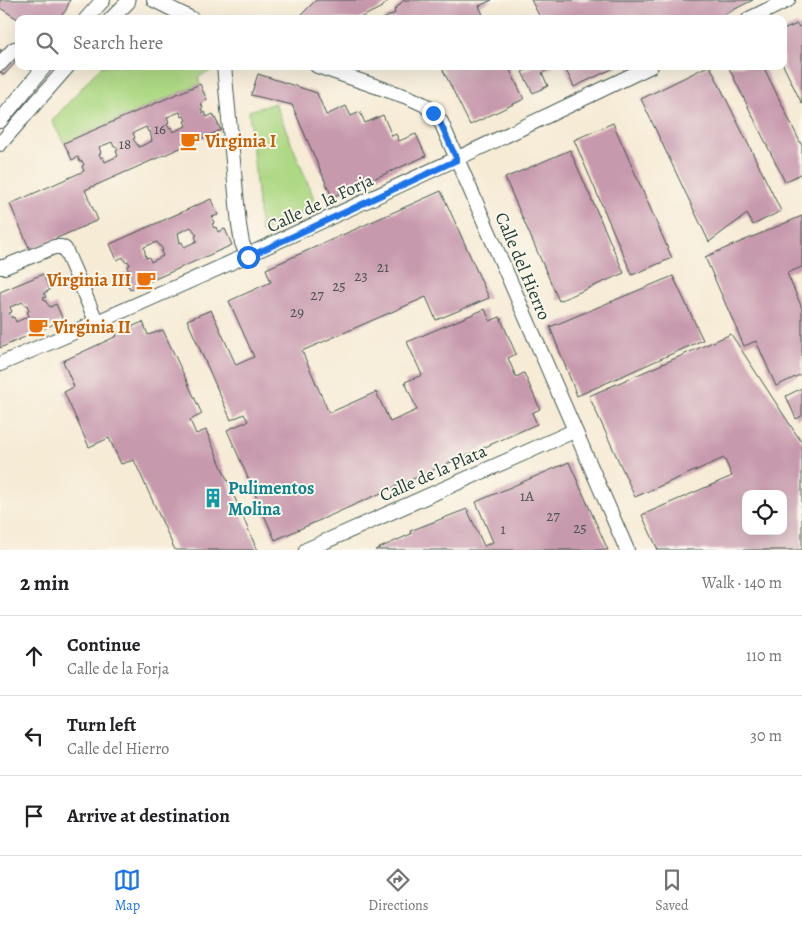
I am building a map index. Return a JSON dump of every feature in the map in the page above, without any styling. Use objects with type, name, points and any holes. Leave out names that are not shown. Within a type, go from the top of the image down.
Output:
[{"type":"street","points":[[90,15],[103,0]]},
{"type":"street","points":[[115,15],[129,0]]},
{"type":"street","points":[[154,0],[184,15]]},
{"type":"street","points":[[757,15],[788,0]]},
{"type":"street","points":[[0,64],[15,49]]},
{"type":"street","points":[[0,121],[42,70]]},
{"type":"street","points":[[0,144],[65,70]]},
{"type":"street","points":[[224,70],[239,225],[242,244],[248,257]]},
{"type":"street","name":"Calle del Hierro","points":[[329,70],[392,91],[425,105],[440,122],[627,550]]},
{"type":"street","name":"Calle de la Forja","points":[[0,364],[248,257],[457,160],[643,70]]},
{"type":"street","points":[[222,147],[228,205],[231,214],[239,225]]},
{"type":"street","points":[[0,267],[54,247],[65,249],[97,323]]},
{"type":"street","name":"Calle de la Plata","points":[[306,550],[574,431]]},
{"type":"green space","points":[[97,70],[213,70],[198,77],[200,84],[64,143],[52,121]]},
{"type":"green space","points":[[275,103],[317,206],[261,233],[249,111]]},
{"type":"building","points":[[0,0],[70,0],[62,15],[15,15],[15,17],[0,8]]},
{"type":"building","points":[[316,0],[389,0],[382,7],[366,15],[301,15]]},
{"type":"building","points":[[404,0],[492,0],[479,6],[483,15],[391,15],[395,13],[394,10]]},
{"type":"building","points":[[531,0],[753,0],[723,15],[539,15]]},
{"type":"building","points":[[797,24],[799,27],[802,26],[802,104],[785,70],[787,70],[787,28]]},
{"type":"building","points":[[0,49],[15,63],[4,75],[0,72]]},
{"type":"building","points":[[443,70],[510,70],[524,99],[470,125]]},
{"type":"building","points":[[526,70],[548,70],[542,73],[548,86],[533,93],[522,72]]},
{"type":"building","points":[[566,70],[610,70],[574,87]]},
{"type":"building","points":[[700,70],[712,70],[781,211],[753,225],[747,214],[709,242],[641,99]]},
{"type":"building","points":[[730,70],[765,70],[802,146],[802,173],[785,182]]},
{"type":"building","points":[[258,74],[317,93],[326,115],[346,106],[351,116],[360,112],[365,123],[383,115],[392,136],[396,134],[399,141],[416,134],[426,156],[332,197],[292,105],[251,95]]},
{"type":"building","points":[[200,84],[207,100],[201,103],[203,108],[201,109],[207,117],[213,114],[221,130],[85,190],[98,220],[30,250],[10,204],[84,171],[82,161],[80,162],[78,157],[72,160],[64,143]],"holes":[[[180,112],[186,120],[184,121],[186,126],[173,132],[167,124],[169,122],[167,117]],[[146,127],[148,132],[150,131],[152,141],[139,147],[133,139],[135,138],[133,133]],[[112,142],[118,150],[116,151],[118,156],[105,162],[99,154],[101,153],[99,147]]]},
{"type":"building","points":[[613,123],[672,258],[632,275],[574,140]]},
{"type":"building","points":[[570,150],[624,273],[559,301],[505,178]]},
{"type":"building","points":[[441,191],[489,298],[436,320],[426,297],[302,351],[329,413],[376,392],[390,422],[417,410],[405,382],[422,375],[407,342],[485,309],[490,321],[500,317],[516,354],[508,358],[516,377],[524,373],[540,409],[532,413],[537,424],[275,540],[227,430],[248,421],[244,414],[231,420],[187,320],[211,310],[236,365],[254,357],[229,301],[271,282],[266,269]]},
{"type":"building","points":[[211,199],[218,215],[212,217],[214,223],[212,224],[218,232],[225,229],[232,245],[130,290],[123,274],[129,272],[127,267],[130,265],[128,261],[125,262],[123,257],[117,260],[110,244]],"holes":[[[191,227],[197,235],[195,236],[197,241],[184,247],[182,242],[180,243],[178,233]],[[157,242],[163,250],[161,251],[163,256],[151,262],[149,257],[146,258],[144,247]]]},
{"type":"building","points":[[802,216],[802,267],[787,273],[802,308],[802,374],[776,386],[756,341],[744,346],[705,257]]},
{"type":"building","points":[[43,274],[50,290],[44,293],[46,297],[43,298],[50,307],[56,304],[63,320],[0,348],[0,292]],"holes":[[[23,302],[25,306],[27,305],[29,316],[16,322],[9,313],[12,312],[10,307]]]},
{"type":"building","points":[[673,276],[703,340],[577,396],[550,327]]},
{"type":"building","points":[[143,322],[148,335],[163,330],[202,414],[190,420],[196,434],[206,430],[257,550],[175,550],[134,460],[121,464],[109,438],[89,447],[64,392],[74,387],[63,361],[117,336],[116,333]]},
{"type":"building","points":[[731,334],[802,443],[802,550],[658,550],[642,515],[732,476],[724,458],[635,497],[589,396]]},
{"type":"building","points":[[802,388],[802,416],[796,419],[786,396]]},
{"type":"building","points":[[569,462],[608,550],[375,550],[411,534],[410,531],[467,509],[484,546],[493,542],[476,502]]},
{"type":"place","name":"Virginia I","points":[[190,141]]},
{"type":"place","name":"Virginia III","points":[[146,280]]},
{"type":"place","name":"Virginia II","points":[[38,327]]},
{"type":"place","name":"Pulimentos Molina","points":[[213,498]]},
{"type":"route","points":[[248,257],[457,160],[440,122],[433,113]]}]
